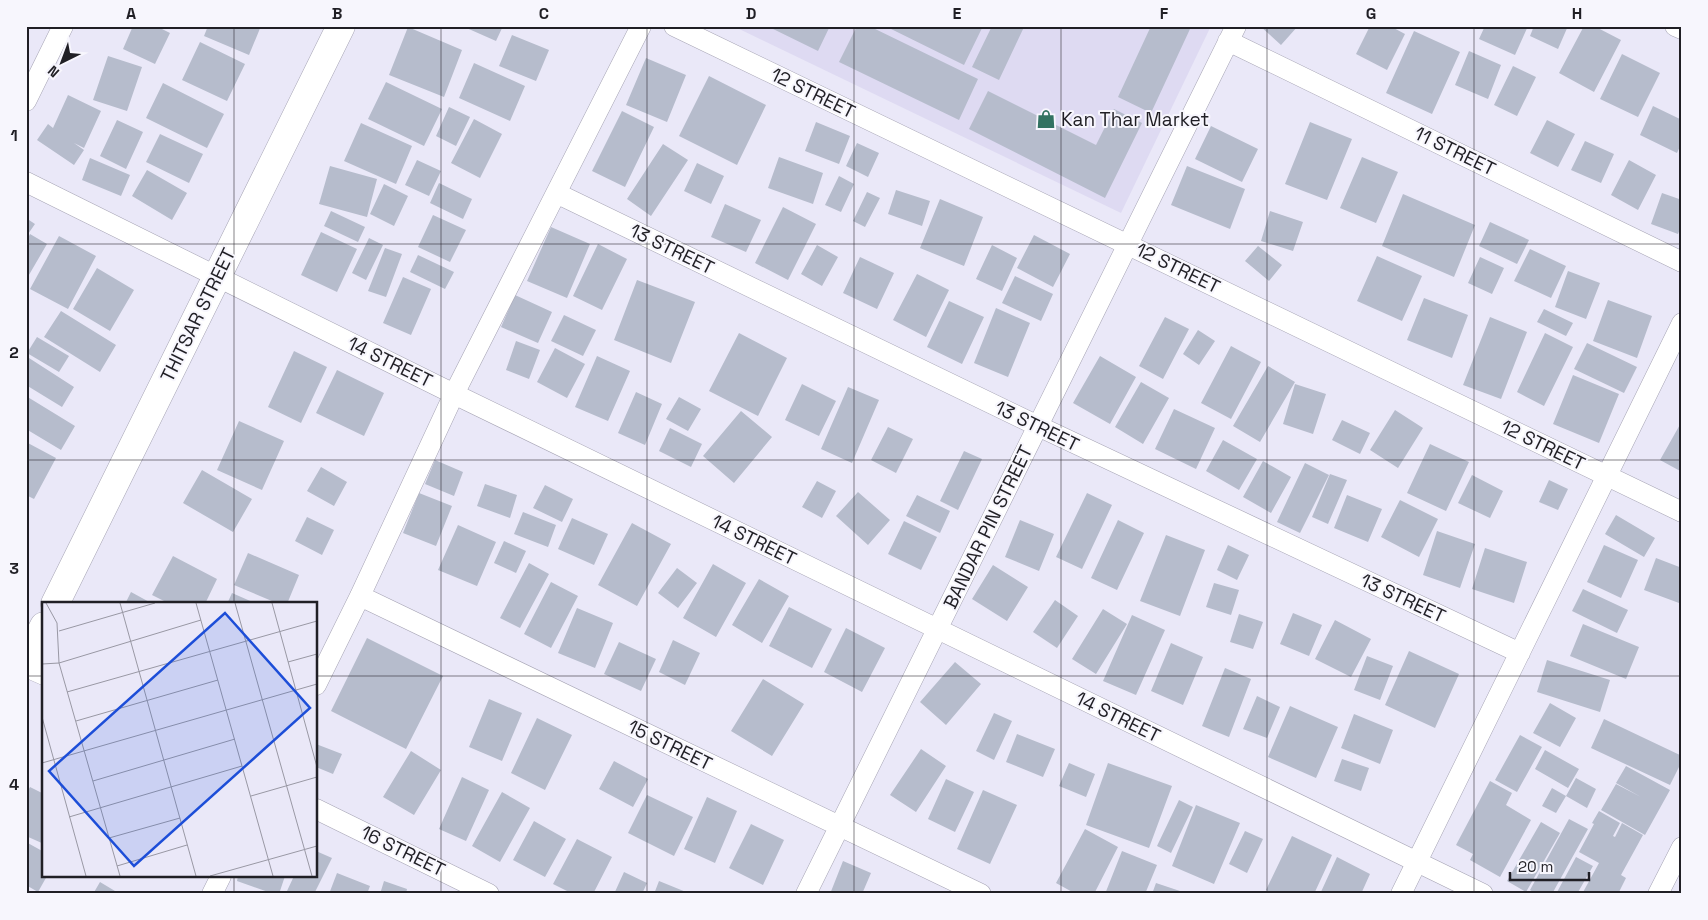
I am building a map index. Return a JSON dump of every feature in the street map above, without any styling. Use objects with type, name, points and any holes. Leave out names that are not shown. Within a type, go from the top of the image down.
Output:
[{"type":"street","points":[[26,101],[64,26]]},
{"type":"street","name":"THITSAR STREET","points":[[56,602],[341,26]]},
{"type":"street","points":[[318,680],[360,596],[454,394],[641,26]]},
{"type":"street","name":"12 STREET","points":[[674,26],[1682,512]]},
{"type":"street","points":[[1675,26],[1682,30]]},
{"type":"street","name":"BANDAR PIN STREET","points":[[806,894],[1232,34]]},
{"type":"street","name":"11 STREET","points":[[1232,34],[1682,262]]},
{"type":"street","name":"14 STREET","points":[[26,182],[454,394],[1484,894]]},
{"type":"street","name":"13 STREET","points":[[556,193],[1038,426],[1520,653]]},
{"type":"street","points":[[1401,894],[1682,323]]},
{"type":"street","name":"15 STREET","points":[[360,596],[980,894]]},
{"type":"street","points":[[26,661],[42,630]]},
{"type":"street","points":[[26,667],[42,675]]},
{"type":"street","name":"16 STREET","points":[[318,810],[489,894]]},
{"type":"street","points":[[1658,894],[1682,847]]},
{"type":"street","points":[[212,894],[220,878]]},
{"type":"shaded area","name":"Kan Thar Market","points":[[733,26],[1211,26],[1121,213]]},
{"type":"building","points":[[133,26],[156,26],[170,33],[155,64],[123,49]]},
{"type":"building","points":[[208,26],[261,26],[249,55],[204,36]]},
{"type":"building","points":[[462,26],[503,26],[496,41]]},
{"type":"building","points":[[767,26],[830,26],[818,51]]},
{"type":"building","points":[[857,26],[869,26],[978,79],[959,120],[839,62]]},
{"type":"building","points":[[885,26],[983,26],[964,65]]},
{"type":"building","points":[[992,26],[1024,27],[999,80],[972,67]]},
{"type":"building","points":[[1151,26],[1184,26],[1190,29],[1151,113],[1118,97]]},
{"type":"building","points":[[1260,26],[1298,26],[1281,45]]},
{"type":"building","points":[[1370,26],[1390,26],[1405,34],[1387,70],[1356,54]]},
{"type":"building","points":[[1485,26],[1528,26],[1515,55],[1479,39]]},
{"type":"building","points":[[1534,26],[1568,26],[1558,49],[1530,36]]},
{"type":"building","points":[[1584,26],[1594,26],[1621,40],[1594,92],[1559,73]]},
{"type":"building","points":[[408,27],[462,50],[444,97],[389,75]]},
{"type":"building","points":[[1414,31],[1460,52],[1432,114],[1386,93]]},
{"type":"building","points":[[512,35],[549,50],[536,81],[499,66]]},
{"type":"building","points":[[200,42],[245,64],[227,101],[182,80]]},
{"type":"building","points":[[1469,51],[1501,65],[1488,99],[1455,85]]},
{"type":"building","points":[[1622,54],[1660,73],[1638,117],[1600,99]]},
{"type":"building","points":[[108,56],[142,67],[127,111],[93,100]]},
{"type":"building","points":[[646,58],[686,75],[667,122],[626,105]]},
{"type":"building","points":[[474,63],[525,86],[510,121],[459,98]]},
{"type":"building","points":[[1513,66],[1536,77],[1517,116],[1494,105]]},
{"type":"building","points":[[709,76],[766,105],[737,165],[679,136]]},
{"type":"building","points":[[386,82],[442,109],[424,146],[368,119]]},
{"type":"building","points":[[163,83],[224,114],[207,148],[146,118]]},
{"type":"building","points":[[988,91],[1096,145],[1114,109],[1142,123],[1105,198],[969,129]]},
{"type":"building","points":[[68,95],[101,111],[84,148],[74,143],[84,150],[74,165],[37,140],[48,124],[53,128]]},
{"type":"building","points":[[1653,106],[1682,120],[1682,142],[1677,153],[1640,135]]},
{"type":"building","points":[[449,107],[470,117],[456,146],[436,136]]},
{"type":"building","points":[[622,111],[654,127],[625,187],[592,171]]},
{"type":"building","points":[[474,119],[502,134],[480,178],[451,163]]},
{"type":"building","points":[[117,120],[143,132],[126,169],[100,156]]},
{"type":"building","points":[[1547,120],[1575,134],[1558,167],[1530,153]]},
{"type":"building","points":[[816,122],[850,136],[839,164],[805,151]]},
{"type":"building","points":[[1310,122],[1352,139],[1327,200],[1285,184]]},
{"type":"building","points":[[361,123],[412,146],[396,184],[344,161]]},
{"type":"building","points":[[1211,126],[1258,149],[1242,182],[1195,159]]},
{"type":"building","points":[[160,134],[203,154],[189,183],[146,162]]},
{"type":"building","points":[[1585,141],[1614,154],[1601,183],[1571,170]]},
{"type":"building","points":[[857,143],[879,153],[868,177],[846,166]]},
{"type":"building","points":[[663,144],[688,160],[651,216],[627,199]]},
{"type":"building","points":[[779,157],[823,173],[813,204],[768,188]]},
{"type":"building","points":[[1362,157],[1398,172],[1376,223],[1340,208]]},
{"type":"building","points":[[90,158],[130,175],[121,196],[82,180]]},
{"type":"building","points":[[417,160],[441,171],[429,196],[405,185]]},
{"type":"building","points":[[1629,160],[1656,175],[1638,210],[1611,195]]},
{"type":"building","points":[[697,163],[724,176],[711,204],[684,191]]},
{"type":"building","points":[[330,166],[377,179],[367,217],[319,204]]},
{"type":"building","points":[[1187,166],[1245,189],[1230,229],[1171,205]]},
{"type":"building","points":[[147,170],[187,193],[172,220],[132,196]]},
{"type":"building","points":[[839,176],[854,184],[841,212],[825,205]]},
{"type":"building","points":[[439,183],[472,199],[463,219],[430,203]]},
{"type":"building","points":[[384,184],[408,196],[394,226],[370,214]]},
{"type":"building","points":[[896,190],[930,201],[922,226],[888,214]]},
{"type":"building","points":[[867,192],[880,198],[865,227],[853,221]]},
{"type":"building","points":[[1662,193],[1682,200],[1682,224],[1678,234],[1651,224]]},
{"type":"building","points":[[1403,194],[1475,225],[1454,277],[1382,246]]},
{"type":"building","points":[[940,199],[983,217],[964,266],[920,248]]},
{"type":"building","points":[[725,204],[761,220],[746,252],[711,237]]},
{"type":"building","points":[[783,207],[816,224],[788,280],[755,263]]},
{"type":"building","points":[[331,211],[365,227],[358,242],[324,226]]},
{"type":"building","points":[[1270,211],[1303,222],[1293,251],[1261,241]]},
{"type":"building","points":[[433,215],[466,230],[450,262],[418,247]]},
{"type":"building","points":[[26,218],[35,224],[26,237]]},
{"type":"building","points":[[1490,222],[1529,240],[1517,264],[1479,246]]},
{"type":"building","points":[[551,227],[590,244],[567,298],[527,281]]},
{"type":"building","points":[[321,232],[357,249],[337,292],[301,275]]},
{"type":"building","points":[[30,234],[47,244],[26,280],[26,242]]},
{"type":"building","points":[[1034,235],[1070,254],[1053,287],[1017,268]]},
{"type":"building","points":[[59,236],[96,256],[68,309],[30,289]]},
{"type":"building","points":[[369,238],[383,245],[366,280],[352,273]]},
{"type":"building","points":[[598,244],[627,259],[602,310],[573,296]]},
{"type":"building","points":[[817,245],[838,257],[822,286],[801,274]]},
{"type":"building","points":[[992,245],[1017,258],[1002,291],[976,279]]},
{"type":"building","points":[[1258,246],[1282,265],[1269,281],[1245,261]]},
{"type":"building","points":[[385,248],[402,254],[386,297],[368,291]]},
{"type":"building","points":[[1530,249],[1566,266],[1551,298],[1514,281]]},
{"type":"building","points":[[418,255],[454,272],[445,289],[410,272]]},
{"type":"building","points":[[1377,256],[1422,276],[1402,321],[1357,301]]},
{"type":"building","points":[[860,257],[894,273],[877,309],[843,293]]},
{"type":"building","points":[[1480,257],[1504,268],[1492,294],[1468,283]]},
{"type":"building","points":[[97,268],[134,290],[110,331],[73,309]]},
{"type":"building","points":[[1568,271],[1600,283],[1586,319],[1555,307]]},
{"type":"building","points":[[917,274],[949,290],[926,337],[893,320]]},
{"type":"building","points":[[1015,276],[1053,294],[1041,321],[1002,303]]},
{"type":"building","points":[[403,277],[431,289],[411,335],[383,323]]},
{"type":"building","points":[[637,280],[695,302],[671,363],[614,340]]},
{"type":"building","points":[[515,295],[552,312],[538,343],[501,327]]},
{"type":"building","points":[[1424,298],[1468,315],[1452,358],[1407,340]]},
{"type":"building","points":[[1608,300],[1652,316],[1637,358],[1593,341]]},
{"type":"building","points":[[949,301],[984,317],[962,364],[927,347]]},
{"type":"building","points":[[996,308],[1030,323],[1008,377],[974,363]]},
{"type":"building","points":[[1544,309],[1573,323],[1566,336],[1537,322]]},
{"type":"building","points":[[61,311],[116,345],[100,372],[44,337]]},
{"type":"building","points":[[564,315],[596,330],[583,356],[551,341]]},
{"type":"building","points":[[1165,317],[1189,329],[1163,379],[1139,366]]},
{"type":"building","points":[[1490,317],[1527,332],[1501,399],[1463,385]]},
{"type":"building","points":[[1198,330],[1215,341],[1199,365],[1183,354]]},
{"type":"building","points":[[739,333],[787,358],[758,416],[709,391]]},
{"type":"building","points":[[1545,333],[1573,347],[1544,406],[1517,392]]},
{"type":"building","points":[[37,337],[69,356],[59,372],[27,353]]},
{"type":"building","points":[[516,341],[540,350],[529,379],[506,370]]},
{"type":"building","points":[[1587,343],[1637,367],[1624,393],[1574,369]]},
{"type":"building","points":[[1231,346],[1261,362],[1231,419],[1201,403]]},
{"type":"building","points":[[555,348],[585,364],[567,398],[537,382]]},
{"type":"building","points":[[294,351],[327,367],[301,423],[268,407]]},
{"type":"building","points":[[597,356],[630,371],[608,421],[575,407]]},
{"type":"building","points":[[1100,356],[1136,377],[1110,424],[1073,403]]},
{"type":"building","points":[[29,358],[74,387],[62,407],[26,385],[26,363]]},
{"type":"building","points":[[1268,366],[1295,382],[1260,442],[1233,426]]},
{"type":"building","points":[[337,370],[384,393],[364,436],[316,413]]},
{"type":"building","points":[[1573,375],[1619,394],[1599,443],[1553,424]]},
{"type":"building","points":[[1141,382],[1169,398],[1143,444],[1115,427]]},
{"type":"building","points":[[802,384],[836,401],[819,436],[785,420]]},
{"type":"building","points":[[1295,384],[1326,394],[1313,434],[1283,424]]},
{"type":"building","points":[[848,387],[879,400],[852,463],[821,449]]},
{"type":"building","points":[[636,392],[662,404],[645,445],[618,433]]},
{"type":"building","points":[[26,396],[75,426],[61,450],[26,429]]},
{"type":"building","points":[[679,397],[701,409],[688,431],[666,419]]},
{"type":"building","points":[[1174,409],[1215,428],[1196,469],[1155,449]]},
{"type":"building","points":[[1395,410],[1423,428],[1398,468],[1370,450]]},
{"type":"building","points":[[741,411],[772,437],[734,483],[703,456]]},
{"type":"building","points":[[1342,420],[1370,433],[1360,454],[1332,440]]},
{"type":"building","points":[[239,421],[284,441],[262,490],[217,470]]},
{"type":"building","points":[[1682,421],[1682,472],[1660,460]]},
{"type":"building","points":[[888,427],[913,439],[896,473],[871,460]]},
{"type":"building","points":[[670,428],[702,444],[691,467],[659,451]]},
{"type":"building","points":[[1223,440],[1257,459],[1239,490],[1206,471]]},
{"type":"building","points":[[26,442],[56,458],[34,499],[26,495]]},
{"type":"building","points":[[1430,444],[1469,462],[1446,511],[1407,493]]},
{"type":"building","points":[[964,451],[982,459],[958,510],[940,501]]},
{"type":"building","points":[[435,460],[463,472],[454,496],[425,484]]},
{"type":"building","points":[[1263,461],[1291,477],[1271,513],[1243,497]]},
{"type":"building","points":[[1305,463],[1329,475],[1300,533],[1277,522]]},
{"type":"building","points":[[321,467],[347,482],[334,506],[307,491]]},
{"type":"building","points":[[202,470],[252,499],[233,532],[183,503]]},
{"type":"building","points":[[1330,474],[1347,480],[1328,524],[1312,517]]},
{"type":"building","points":[[1472,475],[1503,491],[1490,518],[1458,503]]},
{"type":"building","points":[[1549,480],[1568,489],[1558,510],[1539,502]]},
{"type":"building","points":[[817,481],[836,491],[822,518],[802,507]]},
{"type":"building","points":[[485,484],[517,495],[510,518],[477,506]]},
{"type":"building","points":[[545,485],[573,499],[562,522],[533,508]]},
{"type":"building","points":[[858,492],[890,520],[868,545],[836,516]]},
{"type":"building","points":[[419,493],[452,506],[436,546],[403,533]]},
{"type":"building","points":[[1087,493],[1112,505],[1082,569],[1056,557]]},
{"type":"building","points":[[917,495],[950,511],[940,533],[906,516]]},
{"type":"building","points":[[1347,495],[1382,509],[1368,542],[1334,528]]},
{"type":"building","points":[[1400,500],[1438,519],[1419,557],[1381,537]]},
{"type":"building","points":[[523,512],[556,525],[548,547],[514,534]]},
{"type":"building","points":[[1616,515],[1655,538],[1644,557],[1605,534]]},
{"type":"building","points":[[307,517],[334,530],[322,555],[295,541]]},
{"type":"building","points":[[572,518],[608,534],[594,565],[558,549]]},
{"type":"building","points":[[1020,520],[1054,534],[1039,571],[1005,557]]},
{"type":"building","points":[[1118,520],[1144,533],[1117,590],[1091,578]]},
{"type":"building","points":[[904,521],[937,537],[921,570],[888,554]]},
{"type":"building","points":[[632,523],[671,544],[637,606],[598,585]]},
{"type":"building","points":[[458,525],[496,542],[477,586],[438,570]]},
{"type":"building","points":[[1437,531],[1475,544],[1460,588],[1423,575]]},
{"type":"building","points":[[1166,535],[1205,550],[1180,616],[1140,601]]},
{"type":"building","points":[[504,541],[526,551],[516,573],[494,563]]},
{"type":"building","points":[[1228,545],[1249,555],[1237,580],[1217,570]]},
{"type":"building","points":[[1604,545],[1638,560],[1621,598],[1587,582]]},
{"type":"building","points":[[1485,548],[1527,562],[1514,603],[1472,589]]},
{"type":"building","points":[[248,553],[299,575],[288,602],[274,602],[234,585]]},
{"type":"building","points":[[173,556],[217,579],[206,602],[166,602],[152,595]]},
{"type":"building","points":[[1656,558],[1682,568],[1682,596],[1679,603],[1644,590]]},
{"type":"building","points":[[529,563],[549,574],[520,628],[500,618]]},
{"type":"building","points":[[713,564],[746,583],[716,637],[683,618]]},
{"type":"building","points":[[993,565],[1028,587],[1007,621],[972,599]]},
{"type":"building","points":[[677,568],[697,583],[678,608],[658,593]]},
{"type":"building","points":[[759,579],[789,596],[762,643],[732,625]]},
{"type":"building","points":[[551,582],[578,596],[551,648],[524,634]]},
{"type":"building","points":[[1214,583],[1239,590],[1231,615],[1206,607]]},
{"type":"building","points":[[1583,589],[1628,610],[1617,633],[1572,611]]},
{"type":"building","points":[[131,592],[149,602],[126,602]]},
{"type":"building","points":[[232,593],[252,602],[228,602]]},
{"type":"building","points":[[1055,600],[1078,616],[1057,648],[1033,632]]},
{"type":"building","points":[[789,607],[832,629],[812,668],[769,646]]},
{"type":"building","points":[[577,608],[613,623],[595,668],[558,653]]},
{"type":"building","points":[[1103,609],[1127,624],[1096,674],[1072,659]]},
{"type":"building","points":[[1293,613],[1322,625],[1309,656],[1280,644]]},
{"type":"building","points":[[1239,614],[1263,622],[1253,649],[1230,642]]},
{"type":"building","points":[[1132,615],[1165,630],[1136,695],[1103,681]]},
{"type":"building","points":[[1335,620],[1371,639],[1351,677],[1315,659]]},
{"type":"building","points":[[1583,624],[1639,647],[1626,679],[1570,656]]},
{"type":"building","points":[[846,628],[885,648],[862,692],[824,672]]},
{"type":"building","points":[[367,638],[443,676],[406,749],[331,711]]},
{"type":"building","points":[[673,640],[700,653],[685,685],[659,672]]},
{"type":"building","points":[[619,642],[656,659],[641,691],[604,674]]},
{"type":"building","points":[[1171,643],[1203,657],[1183,705],[1151,691]]},
{"type":"building","points":[[1409,651],[1459,674],[1435,728],[1385,705]]},
{"type":"building","points":[[1367,656],[1393,666],[1380,700],[1354,690]]},
{"type":"building","points":[[1547,660],[1610,680],[1600,712],[1537,692]]},
{"type":"building","points":[[955,662],[981,684],[946,725],[920,702]]},
{"type":"building","points":[[1225,668],[1251,679],[1229,737],[1202,726]]},
{"type":"building","points":[[763,679],[804,704],[772,756],[731,731]]},
{"type":"building","points":[[1257,696],[1280,707],[1267,738],[1243,729]]},
{"type":"building","points":[[489,699],[522,713],[502,761],[469,747]]},
{"type":"building","points":[[1550,703],[1576,718],[1560,747],[1533,733]]},
{"type":"building","points":[[1290,706],[1338,727],[1316,778],[1268,757]]},
{"type":"building","points":[[994,713],[1012,721],[994,760],[976,751]]},
{"type":"building","points":[[1354,714],[1393,730],[1380,764],[1341,748]]},
{"type":"building","points":[[537,718],[572,735],[545,790],[511,773]]},
{"type":"building","points":[[1604,719],[1682,756],[1682,761],[1670,785],[1591,748]]},
{"type":"building","points":[[1017,734],[1055,749],[1043,777],[1006,762]]},
{"type":"building","points":[[1520,735],[1542,747],[1517,792],[1495,780]]},
{"type":"building","points":[[318,745],[342,754],[333,774],[318,768]]},
{"type":"building","points":[[921,749],[946,766],[916,812],[890,795]]},
{"type":"building","points":[[1545,750],[1579,769],[1568,788],[1535,769]]},
{"type":"building","points":[[411,751],[441,770],[414,815],[383,797]]},
{"type":"building","points":[[1342,759],[1369,768],[1361,791],[1334,781]]},
{"type":"building","points":[[614,761],[648,779],[633,807],[599,789]]},
{"type":"building","points":[[1069,763],[1095,774],[1086,797],[1059,786]]},
{"type":"building","points":[[1108,763],[1172,786],[1149,848],[1086,825]]},
{"type":"building","points":[[1626,766],[1670,790],[1645,835],[1601,810],[1616,784],[1641,797],[1616,783]]},
{"type":"building","points":[[462,777],[489,790],[466,841],[439,829]]},
{"type":"building","points":[[1576,778],[1596,789],[1587,808],[1566,796]]},
{"type":"building","points":[[946,779],[974,792],[955,832],[928,819]]},
{"type":"building","points":[[1490,781],[1512,793],[1506,805],[1531,820],[1500,877],[1470,860],[1473,854],[1456,845]]},
{"type":"building","points":[[30,787],[42,793],[42,843],[26,836],[26,794]]},
{"type":"building","points":[[1552,788],[1566,796],[1556,813],[1542,806]]},
{"type":"building","points":[[983,790],[1017,805],[990,864],[957,849]]},
{"type":"building","points":[[502,792],[530,808],[500,862],[472,846]]},
{"type":"building","points":[[647,795],[693,817],[674,856],[628,833]]},
{"type":"building","points":[[707,797],[737,811],[715,863],[684,849]]},
{"type":"building","points":[[1179,800],[1193,807],[1171,853],[1157,846]]},
{"type":"building","points":[[1196,805],[1240,823],[1214,884],[1172,866]]},
{"type":"building","points":[[1599,811],[1620,823],[1613,836],[1615,837],[1622,823],[1643,835],[1621,875],[1626,878],[1618,894],[1582,894],[1599,863],[1579,852]]},
{"type":"building","points":[[1569,819],[1588,829],[1552,894],[1536,894],[1530,890]]},
{"type":"building","points":[[534,821],[566,839],[545,877],[513,860]]},
{"type":"building","points":[[1541,822],[1560,833],[1526,892],[1507,881]]},
{"type":"building","points":[[751,824],[784,840],[763,885],[729,868]]},
{"type":"building","points":[[1085,829],[1118,847],[1094,894],[1076,894],[1056,883]]},
{"type":"building","points":[[1245,831],[1263,839],[1247,873],[1229,864]]},
{"type":"building","points":[[1292,836],[1332,855],[1314,894],[1274,894],[1266,890]]},
{"type":"building","points":[[577,839],[612,857],[593,894],[573,894],[553,884]]},
{"type":"building","points":[[26,842],[42,851],[42,878],[46,878],[38,892],[26,885]]},
{"type":"building","points":[[1122,851],[1157,865],[1145,894],[1105,894]]},
{"type":"building","points":[[318,852],[332,858],[314,894],[293,894],[287,891],[293,878],[318,878]]},
{"type":"building","points":[[1337,857],[1370,874],[1361,894],[1320,894]]},
{"type":"building","points":[[1576,857],[1593,866],[1577,894],[1556,894]]},
{"type":"building","points":[[843,861],[871,873],[862,894],[830,894]]},
{"type":"building","points":[[624,872],[647,883],[642,894],[614,894]]},
{"type":"building","points":[[337,873],[370,886],[367,894],[329,894]]},
{"type":"building","points":[[238,878],[284,878],[279,894],[237,881]]},
{"type":"building","points":[[384,881],[407,889],[406,894],[380,894]]},
{"type":"building","points":[[659,881],[691,894],[654,894]]},
{"type":"building","points":[[100,882],[120,894],[93,894]]},
{"type":"building","points":[[1156,883],[1186,893],[1186,894],[1152,894]]},
{"type":"place","name":"Kan Thar Market","points":[[1046,119]]}]
